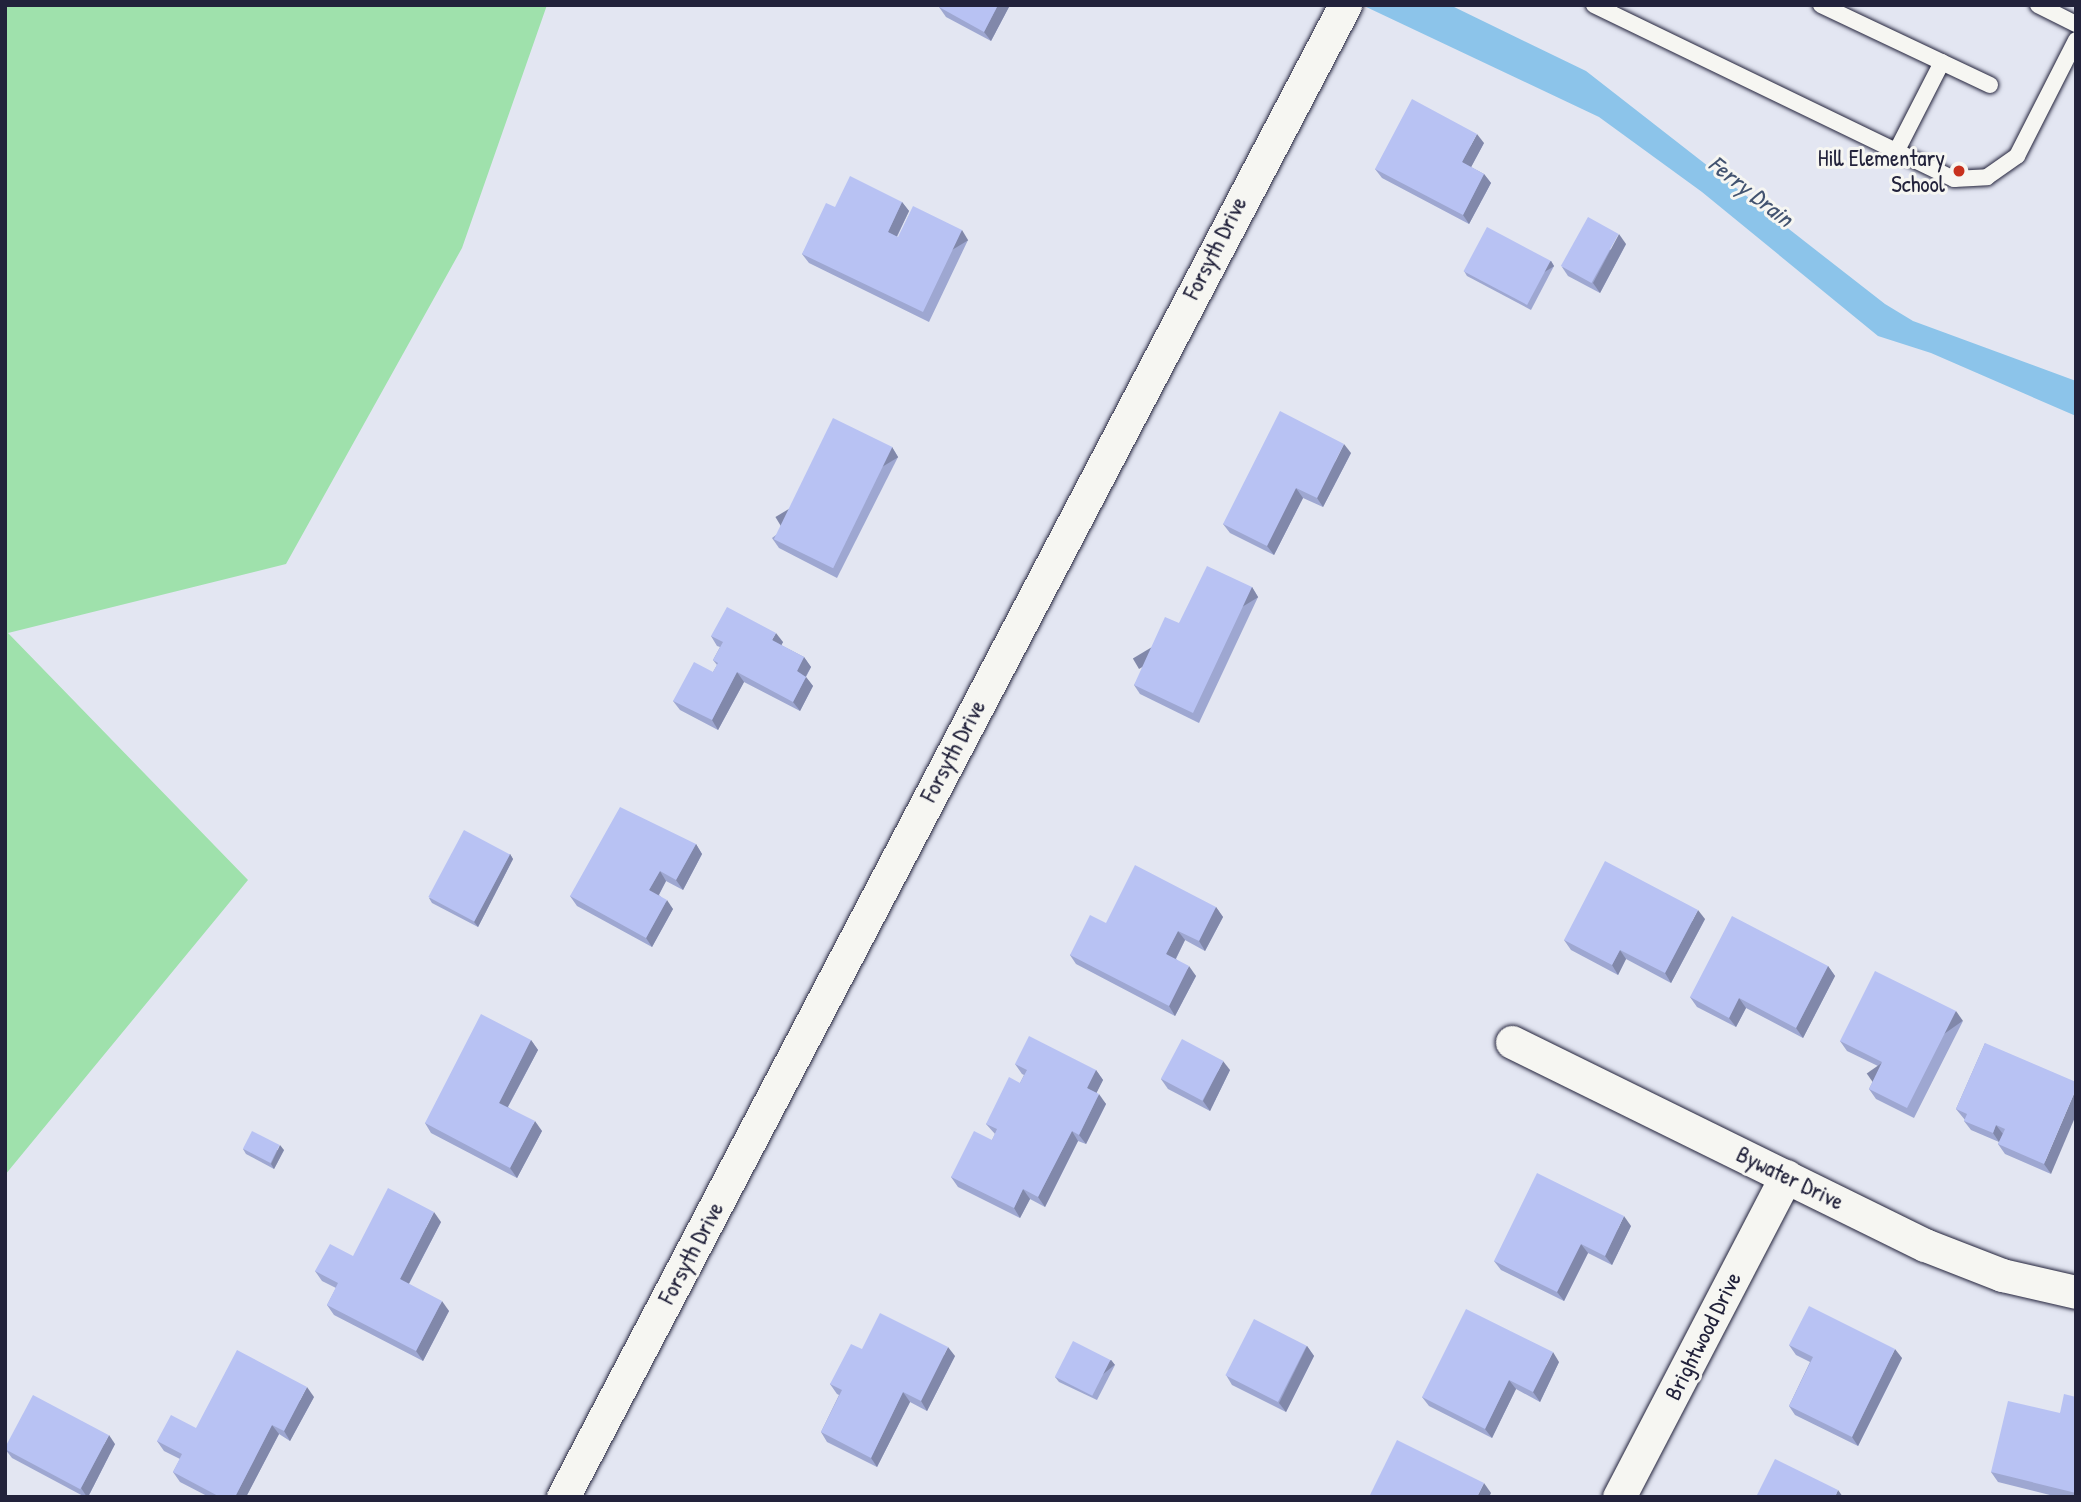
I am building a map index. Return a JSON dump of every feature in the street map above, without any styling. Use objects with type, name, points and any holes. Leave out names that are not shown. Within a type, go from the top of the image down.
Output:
[{"type":"street","name":"Forsyth Drive","points":[[563,1497],[1344,7]]},
{"type":"street","name":"Bywater Drive","points":[[1512,1042],[1960,1259],[2002,1275],[2076,1292]]},
{"type":"street","name":"Brightwood Drive","points":[[1619,1497],[1786,1176]]},
{"type":"lane","points":[[1594,5],[1954,179],[1987,177],[2017,156],[2076,40]]},
{"type":"lane","points":[[1821,5],[1990,85]]},
{"type":"lane","points":[[2038,5],[2076,24]]},
{"type":"lane","points":[[1896,152],[1942,62]]},
{"type":"green space","points":[[5,5],[547,5],[462,248],[286,564],[8,633],[248,880],[5,1175]]},
{"type":"water","name":"Ferry Drain","points":[[1362,5],[1450,5],[1586,71],[1885,304],[1913,321],[2076,381],[2076,416],[1931,353],[1878,336],[1702,192],[1599,117]]},
{"type":"building","points":[[998,5],[984,32],[939,7]]},
{"type":"building","points":[[1412,99],[1477,134],[1462,162],[1484,174],[1463,215],[1375,169]]},
{"type":"building","points":[[850,176],[902,202],[888,232],[898,237],[913,206],[962,230],[923,312],[802,254],[826,203],[835,207]]},
{"type":"building","points":[[1588,217],[1619,234],[1591,283],[1561,266]]},
{"type":"building","points":[[1487,227],[1551,261],[1527,305],[1464,271]]},
{"type":"building","points":[[1280,411],[1344,444],[1317,498],[1296,488],[1267,546],[1223,524]]},
{"type":"building","points":[[833,418],[892,447],[833,568],[774,539]]},
{"type":"building","points":[[1207,566],[1252,587],[1193,713],[1134,685],[1165,617],[1179,623]]},
{"type":"building","points":[[727,607],[776,633],[772,640],[804,657],[797,671],[806,677],[793,702],[737,672],[712,720],[673,701],[694,662],[713,672],[718,663],[713,660],[723,642],[711,636]]},
{"type":"building","points":[[620,807],[696,844],[676,880],[660,871],[649,890],[667,900],[646,938],[570,896]]},
{"type":"building","points":[[464,830],[510,854],[474,922],[428,897]]},
{"type":"building","points":[[1605,861],[1698,910],[1665,973],[1620,950],[1612,965],[1564,940]]},
{"type":"building","points":[[1135,865],[1216,907],[1199,941],[1178,931],[1166,954],[1189,966],[1169,1006],[1070,955],[1090,915],[1106,923]]},
{"type":"building","points":[[1732,916],[1828,966],[1796,1028],[1739,998],[1729,1018],[1690,997]]},
{"type":"building","points":[[1875,971],[1956,1011],[1907,1108],[1869,1089],[1882,1062],[1840,1041]]},
{"type":"building","points":[[481,1014],[531,1040],[499,1103],[535,1121],[510,1168],[425,1123]]},
{"type":"building","points":[[1029,1036],[1096,1070],[1087,1088],[1099,1094],[1079,1135],[1072,1131],[1038,1197],[1023,1189],[1014,1208],[951,1177],[974,1131],[992,1140],[997,1129],[986,1124],[1009,1077],[1020,1083],[1027,1070],[1015,1064]]},
{"type":"building","points":[[1182,1039],[1223,1061],[1202,1101],[1161,1079]]},
{"type":"building","points":[[1985,1043],[2076,1082],[2076,1089],[2044,1164],[1998,1144],[2005,1129],[1996,1125],[1993,1133],[1964,1121],[1967,1114],[1956,1109]]},
{"type":"building","points":[[252,1131],[280,1145],[271,1163],[243,1149]]},
{"type":"building","points":[[1537,1173],[1624,1216],[1605,1256],[1581,1244],[1557,1292],[1494,1261]]},
{"type":"building","points":[[388,1188],[434,1212],[400,1279],[442,1301],[416,1351],[327,1305],[338,1283],[315,1271],[330,1244],[353,1256]]},
{"type":"building","points":[[1809,1306],[1895,1349],[1852,1437],[1789,1406],[1813,1357],[1789,1345]]},
{"type":"building","points":[[1466,1309],[1553,1352],[1533,1392],[1509,1380],[1485,1429],[1422,1397]]},
{"type":"building","points":[[880,1313],[948,1347],[921,1401],[903,1392],[871,1458],[821,1432],[842,1390],[830,1384],[851,1344],[862,1349]]},
{"type":"building","points":[[1254,1319],[1307,1346],[1278,1402],[1225,1375]]},
{"type":"building","points":[[1073,1341],[1110,1360],[1092,1396],[1055,1377]]},
{"type":"building","points":[[237,1350],[307,1387],[284,1431],[272,1425],[235,1497],[220,1497],[173,1472],[182,1454],[157,1441],[171,1415],[196,1428]]},
{"type":"building","points":[[2064,1394],[2076,1397],[2076,1493],[1991,1472],[2008,1401],[2060,1413]]},
{"type":"building","points":[[33,1395],[109,1435],[80,1489],[5,1449]]},
{"type":"building","points":[[1397,1440],[1484,1483],[1477,1497],[1369,1497]]},
{"type":"building","points":[[1775,1459],[1838,1490],[1835,1497],[1756,1497]]},
{"type":"place","name":"Hill Elementary School","points":[[1959,171]]}]
